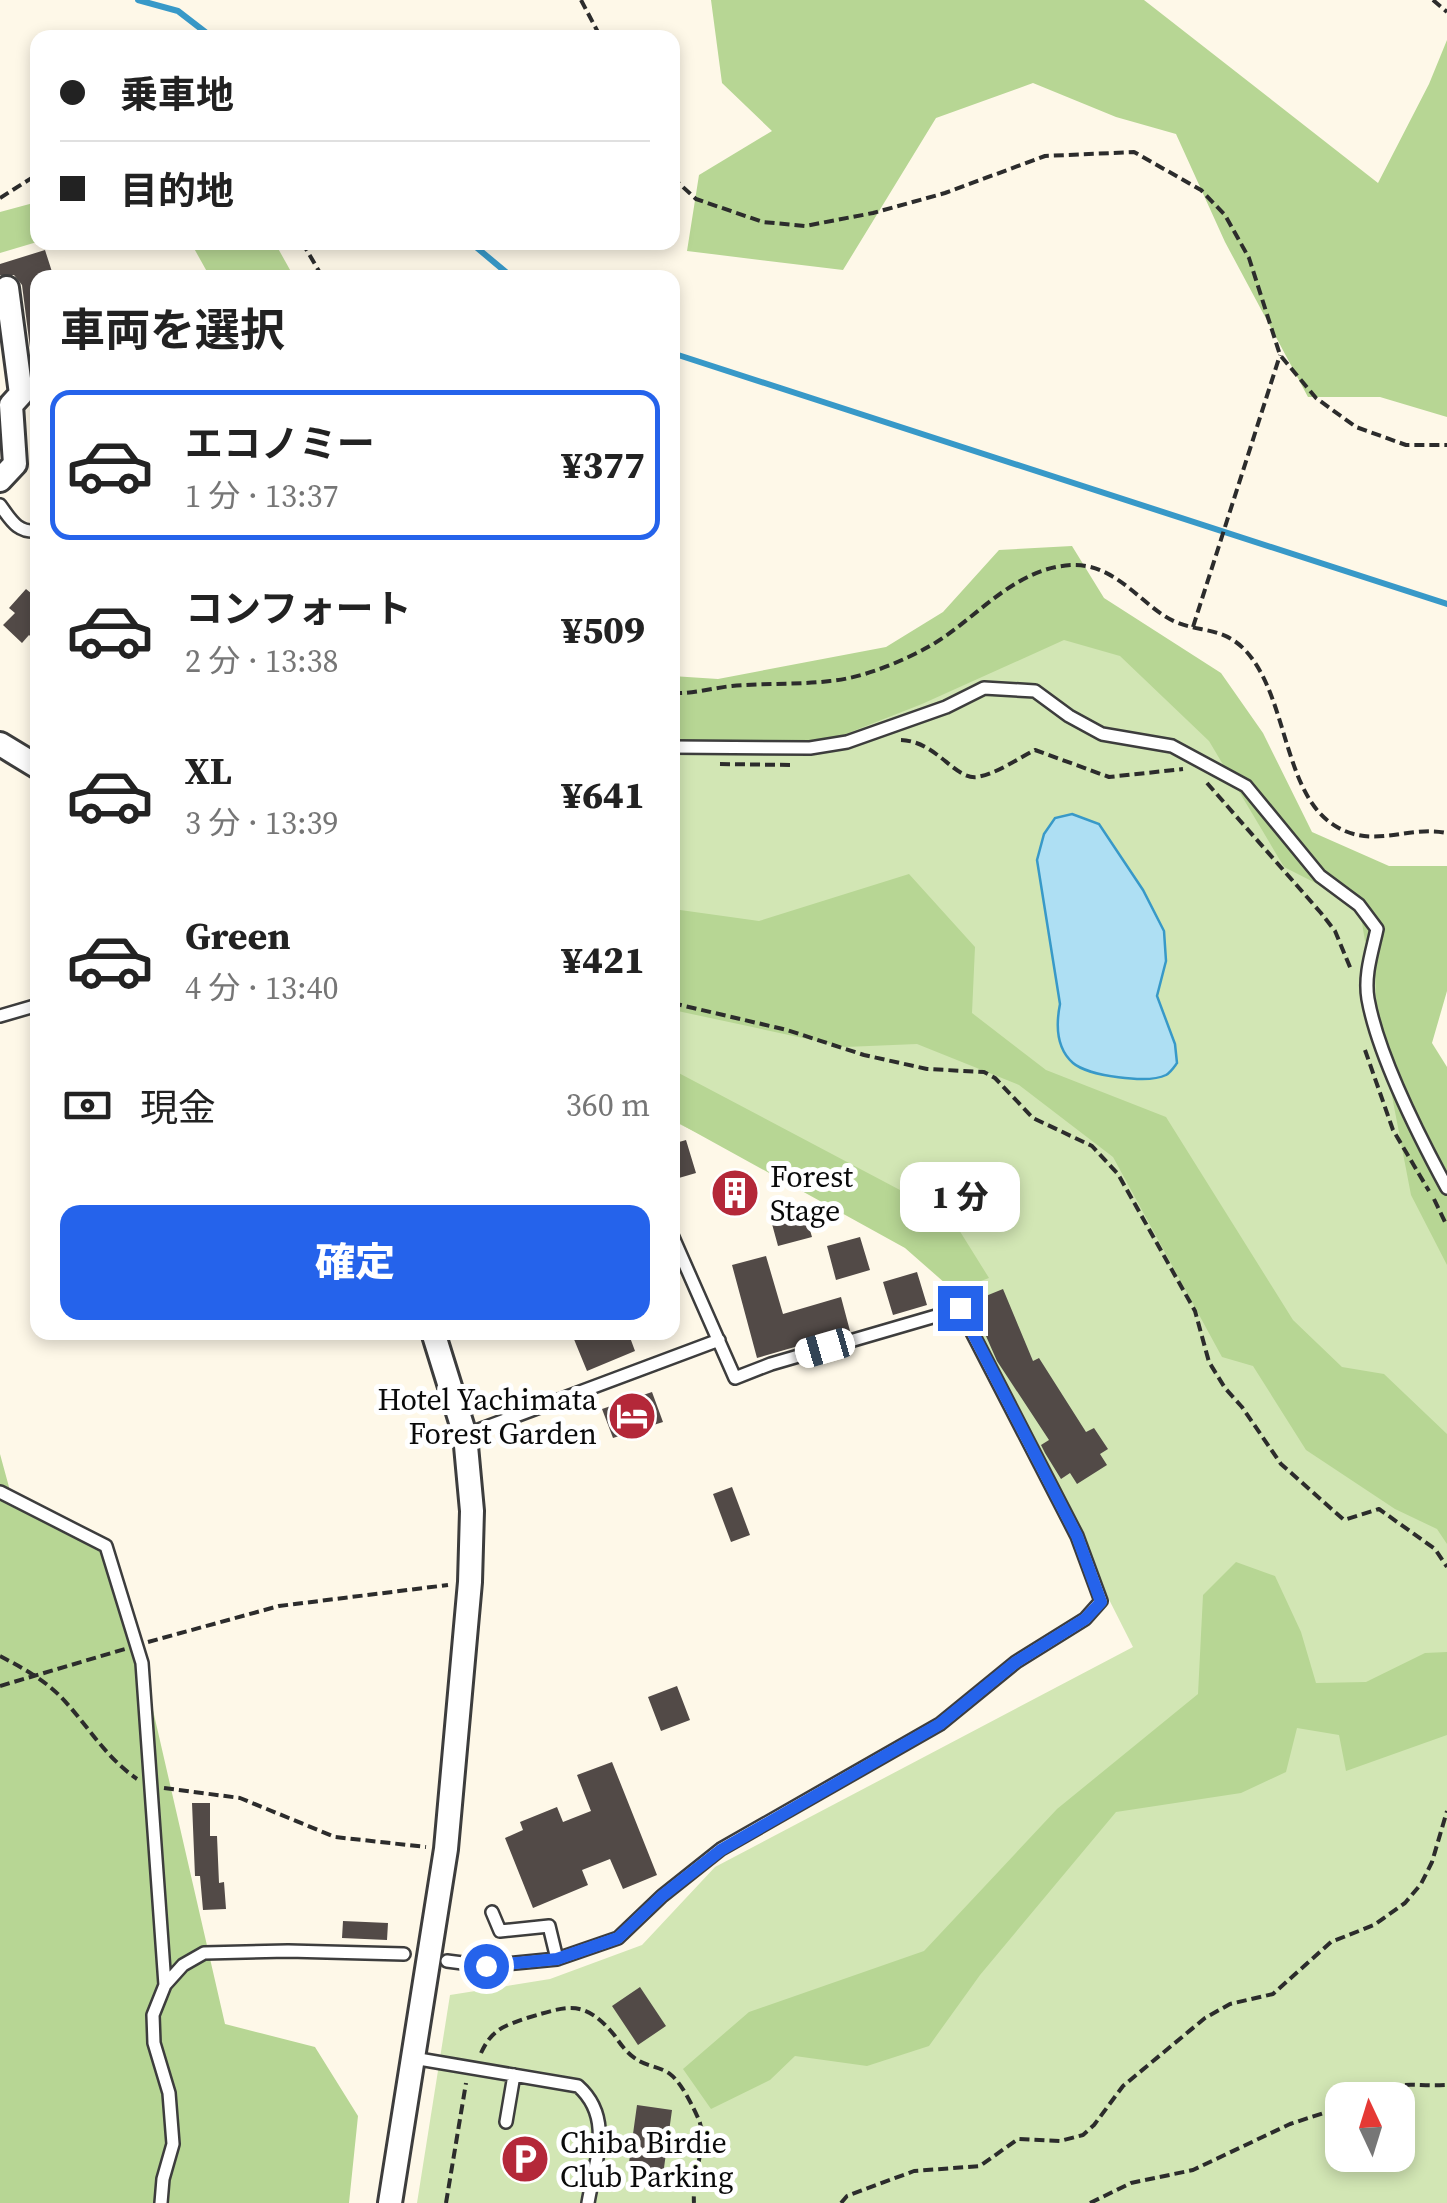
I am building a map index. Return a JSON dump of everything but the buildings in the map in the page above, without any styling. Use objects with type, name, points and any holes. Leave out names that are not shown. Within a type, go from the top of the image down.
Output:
[{"type":"street","points":[[0,480],[14,464],[11,405],[21,394],[8,288]]},
{"type":"street","points":[[0,744],[30,762]]},
{"type":"street","points":[[390,2203],[446,1849],[470,1582],[472,1511],[465,1435],[435,1340]]},
{"type":"lane","points":[[0,505],[12,523],[30,532]]},
{"type":"lane","points":[[680,747],[810,748],[847,742],[946,707],[984,688],[1035,691],[1102,734],[1172,746],[1246,786],[1320,876],[1359,905],[1377,929],[1368,968],[1368,999],[1399,1091],[1447,1188]]},
{"type":"lane","points":[[0,1016],[30,1007]]},
{"type":"lane","points":[[446,1962],[486,1966],[557,1959],[618,1938],[662,1896],[721,1850],[940,1724],[1016,1662],[1085,1619],[1101,1602],[1077,1536],[960,1308],[736,1378],[680,1253]]},
{"type":"lane","points":[[465,1435],[719,1340]]},
{"type":"lane","points":[[0,1492],[106,1546],[118,1579],[142,1663],[165,1985]]},
{"type":"lane","points":[[492,1912],[500,1931],[548,1926],[557,1959]]},
{"type":"lane","points":[[161,2203],[173,2144],[169,2093],[154,2042],[153,2015],[165,1985],[183,1965],[204,1953],[288,1950],[404,1954]]},
{"type":"lane","points":[[413,2058],[578,2086],[598,2109],[601,2127],[588,2203]]},
{"type":"lane","points":[[506,2122],[514,2075]]},
{"type":"path","points":[[581,0],[597,30]]},
{"type":"path","points":[[1432,0],[1447,12]]},
{"type":"path","points":[[680,185],[696,200],[763,222],[805,226],[873,213],[946,192],[1045,156],[1134,152],[1201,190],[1225,215],[1248,258],[1280,355],[1316,398],[1356,427],[1406,445],[1447,445]]},
{"type":"path","points":[[0,198],[30,179]]},
{"type":"path","points":[[1193,628],[1280,355]]},
{"type":"path","points":[[680,692],[835,681],[881,668],[931,645],[1002,592],[1037,574],[1072,565],[1092,568],[1122,581],[1176,624],[1226,633],[1246,650],[1264,675],[1294,766],[1314,804],[1334,826],[1366,839],[1447,833]]},
{"type":"path","points":[[897,740],[923,743],[965,776],[977,777],[1035,750],[1108,778],[1190,769]]},
{"type":"path","points":[[710,762],[730,766],[797,764]]},
{"type":"path","points":[[1205,780],[1328,922],[1351,965],[1354,983]]},
{"type":"path","points":[[680,1005],[927,1069],[984,1072],[995,1078],[1033,1118],[1092,1146],[1118,1174],[1195,1311],[1208,1362],[1281,1464],[1344,1520],[1379,1509],[1435,1549],[1447,1567]]},
{"type":"path","points":[[1361,1039],[1393,1130],[1447,1226]]},
{"type":"path","points":[[0,1686],[248,1613],[470,1582]]},
{"type":"path","points":[[0,1656],[28,1670],[60,1696],[101,1749],[146,1785]]},
{"type":"path","points":[[165,1788],[240,1798],[335,1837],[446,1849]]},
{"type":"path","points":[[840,2203],[914,2172],[980,2166],[1018,2140],[1069,2141],[1082,2135],[1123,2086],[1205,2018],[1230,2004],[1273,1994],[1331,1942],[1374,1924],[1404,1903],[1421,1884],[1432,1862],[1447,1810]]},
{"type":"path","points":[[446,2203],[464,2087],[476,2069],[488,2036],[497,2028],[558,2007],[576,2007],[590,2014],[636,2060],[670,2073],[702,2130],[701,2153],[692,2184],[694,2203]]},
{"type":"path","points":[[1415,2085],[1447,2084]]},
{"type":"path","points":[[1090,2203],[1131,2183],[1193,2170],[1290,2124],[1325,2113]]},
{"type":"green space","points":[[711,0],[1144,0],[1378,183],[1447,40],[1447,417],[1380,397],[1308,397],[1225,242],[1176,134],[1116,117],[1033,83],[936,118],[843,270],[687,251],[699,175],[772,131],[722,83]]},
{"type":"green space","points":[[30,204],[30,244],[0,253],[0,212]]},
{"type":"green space","points":[[195,250],[279,250],[290,270],[206,270]]},
{"type":"green space","points":[[1072,546],[1104,598],[1221,673],[1263,733],[1312,832],[1389,866],[1447,866],[1447,991],[1432,1043],[1447,1067],[1447,1265],[1411,1195],[1377,1018],[1374,949],[1365,941],[1359,905],[1284,867],[1209,741],[1120,656],[1064,640],[922,704],[810,748],[680,747],[680,677],[718,679],[886,647],[943,612],[999,550]]},
{"type":"green space","points":[[1023,599],[1192,686],[1321,862],[1403,920],[1447,1188],[1447,2203],[417,2203],[450,1995],[550,1979],[642,1945],[715,1867],[1133,1647],[975,1334],[920,1242],[680,1124],[680,711],[859,701]]},
{"type":"green space","points":[[909,874],[975,947],[972,1013],[1046,1070],[1166,1117],[1293,1320],[1342,1367],[1384,1374],[1447,1434],[1447,1544],[1437,1529],[1395,1509],[1306,1450],[1253,1366],[1222,1357],[1113,1157],[1019,1085],[917,1044],[845,1047],[680,1012],[680,910],[759,921]]},
{"type":"green space","points":[[680,1074],[951,1217],[989,1278],[954,1291],[905,1248],[680,1124]]},
{"type":"green space","points":[[0,1454],[12,1498],[106,1546],[133,1623],[225,2024],[315,2047],[358,2116],[349,2203],[0,2203]]},
{"type":"green space","points":[[1236,1562],[1275,1576],[1301,1632],[1316,1683],[1366,1682],[1425,1653],[1447,1652],[1447,1735],[1346,1771],[1339,1735],[1297,1728],[1286,1772],[1241,1793],[1116,1812],[980,1975],[929,2046],[867,2066],[795,2056],[770,2080],[711,2109],[683,2069],[749,2012],[924,1951],[1057,1809],[1198,1694],[1203,1595]]},
{"type":"water","points":[[1072,814],[1099,824],[1143,890],[1164,931],[1166,961],[1157,996],[1175,1044],[1177,1063],[1166,1075],[1133,1079],[1091,1072],[1073,1063],[1060,1043],[1060,1004],[1037,860],[1044,834],[1055,818]]},
{"type":"waterway","points":[[138,0],[178,11],[203,30]]},
{"type":"waterway","points":[[480,250],[503,270]]},
{"type":"waterway","points":[[680,356],[1447,604]]},
{"type":"place","name":"Forest Stage","points":[[735,1193]]},
{"type":"place","name":"Hotel Yachimata Forest Garden","points":[[632,1416]]},
{"type":"place","name":"Chiba Birdie Club Parking","points":[[525,2159]]},
{"type":"route","points":[[486,1966],[557,1959],[618,1938],[662,1896],[721,1850],[940,1724],[1016,1662],[1085,1619],[1101,1602],[1077,1536],[960,1308]]}]
